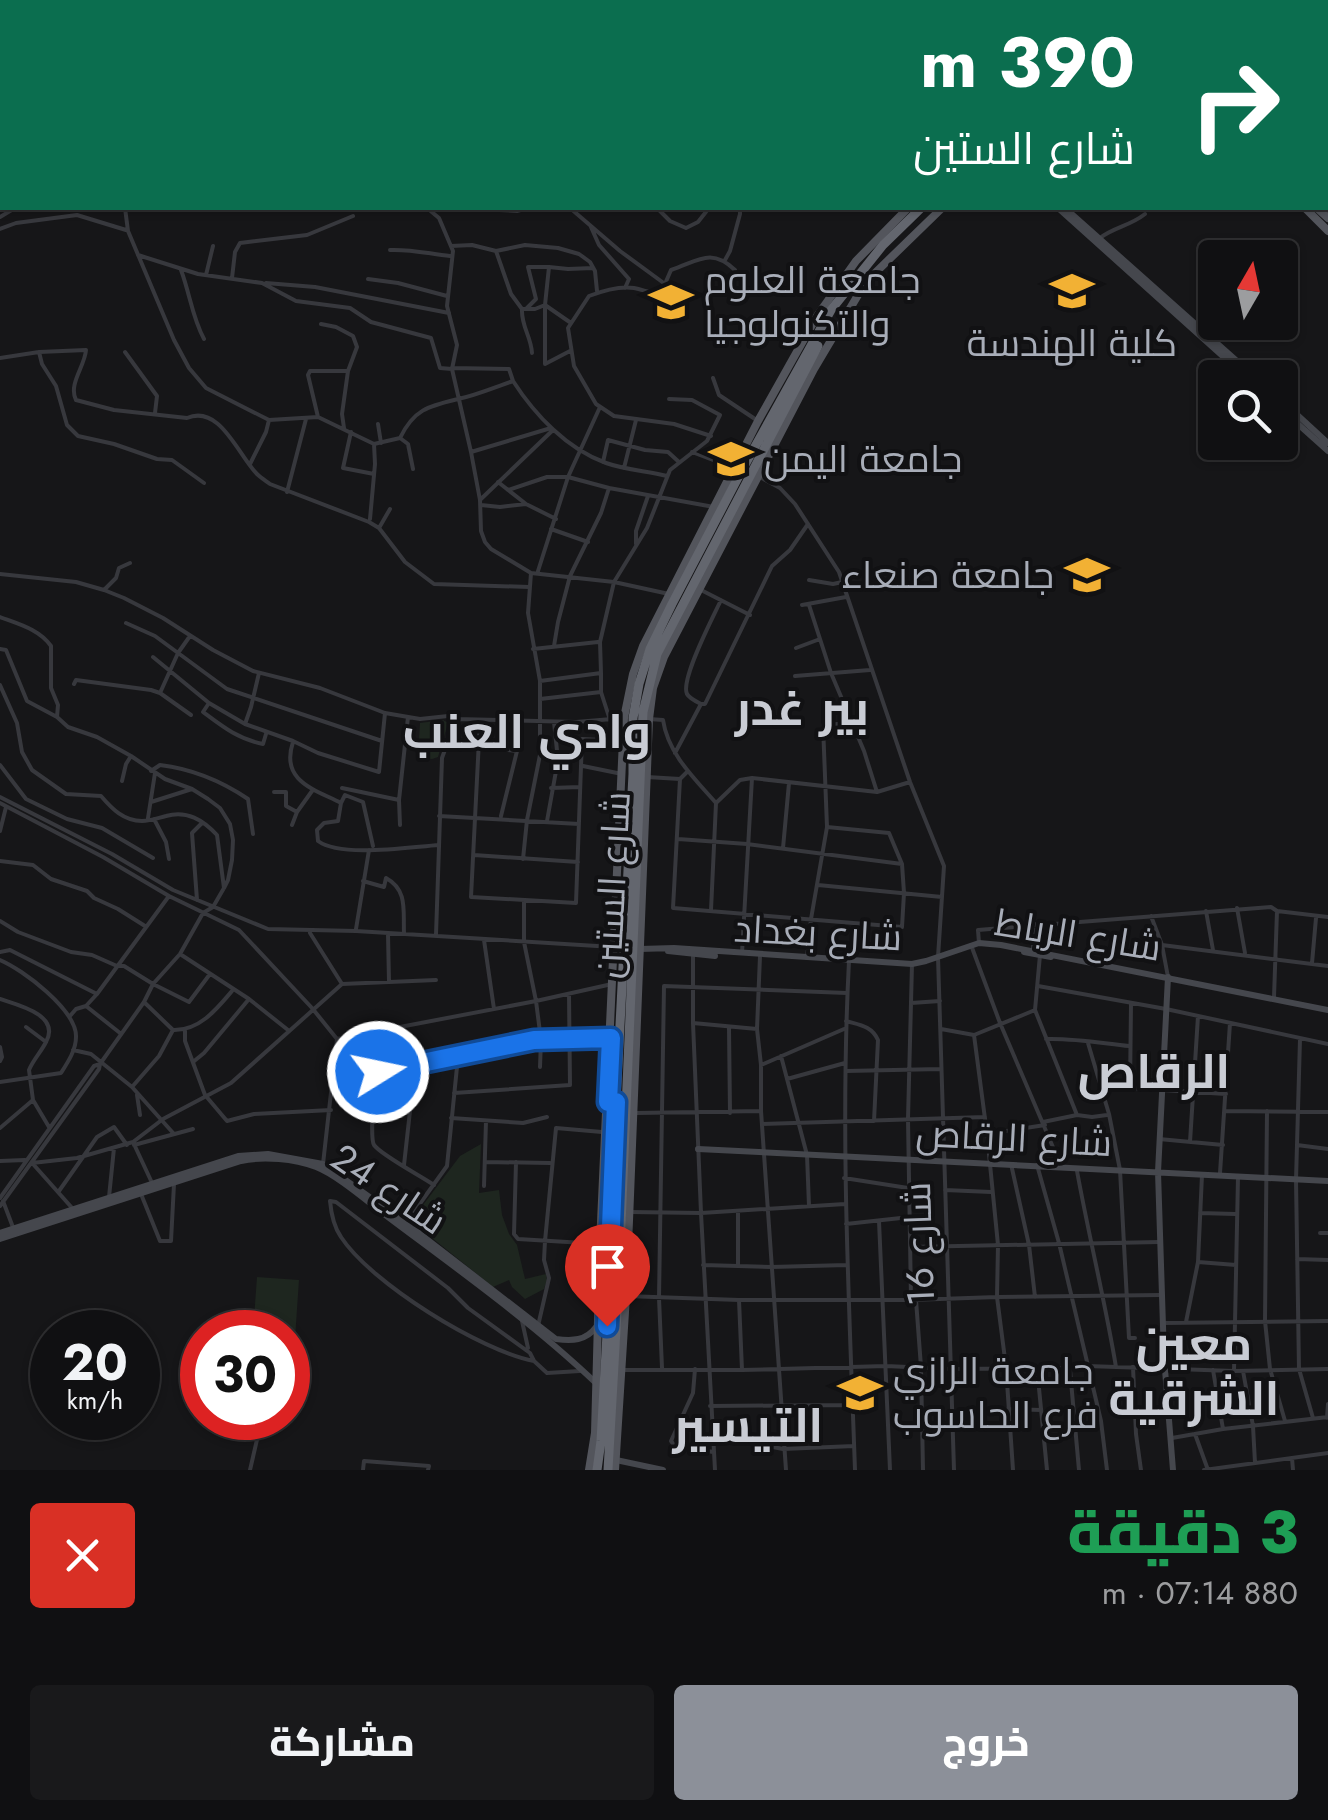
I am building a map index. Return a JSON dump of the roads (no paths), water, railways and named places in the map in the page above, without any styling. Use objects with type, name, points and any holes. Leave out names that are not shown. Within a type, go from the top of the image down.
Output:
[{"type":"highway","name":"شارع الستين","points":[[593,1470],[601,1441],[600,1383],[609,1298],[612,1102],[640,716],[657,654],[738,469],[831,310],[922,210]]},
{"type":"highway","name":"شارع الستين","points":[[689,582],[753,480],[817,348],[860,275]]},
{"type":"highway","points":[[817,348],[829,344]]},
{"type":"highway","name":"شارع الستين","points":[[608,1470],[615,1411],[633,1016],[631,875]]},
{"type":"main road","name":"شارع الستين","points":[[600,1383],[600,1244],[606,1133],[612,1102],[614,947],[647,777],[633,674],[670,594],[689,582],[714,506],[738,469],[758,421],[816,316],[856,261],[906,210]]},
{"type":"main road","name":"شارع الستين","points":[[753,480],[861,290],[940,210]]},
{"type":"main road","points":[[1307,210],[1328,230]]},
{"type":"main road","name":"شارع الستين","points":[[616,1465],[615,1411],[626,1296],[626,1164],[639,949],[622,774],[624,741],[640,716]]},
{"type":"street","points":[[125,210],[128,231],[174,340],[188,368],[206,388],[269,420],[318,416],[374,444],[400,438]]},
{"type":"street","points":[[430,210],[439,218],[452,256],[448,296],[457,345],[452,369],[471,452],[485,542],[534,573],[614,582],[670,594]]},
{"type":"street","points":[[499,210],[521,210]]},
{"type":"street","points":[[572,210],[665,284]]},
{"type":"street","points":[[659,210],[670,221],[686,228],[698,222],[707,210]]},
{"type":"street","points":[[724,260],[740,210]]},
{"type":"street","points":[[1064,210],[1235,360]]},
{"type":"street","points":[[1065,210],[1100,238],[1228,360]]},
{"type":"street","points":[[1100,238],[1132,225],[1145,214]]},
{"type":"street","points":[[0,229],[16,223],[83,215],[128,231]]},
{"type":"street","points":[[232,278],[240,243],[307,235],[353,216]]},
{"type":"street","points":[[590,226],[599,245],[629,279],[625,288]]},
{"type":"street","points":[[450,246],[472,244],[496,251],[525,245],[579,254],[593,268],[598,293]]},
{"type":"street","points":[[206,275],[213,246]]},
{"type":"street","points":[[390,250],[452,256]]},
{"type":"street","points":[[496,251],[510,294],[524,309],[535,310],[545,305]]},
{"type":"street","points":[[138,255],[206,275],[315,287],[449,313]]},
{"type":"street","points":[[710,436],[674,424],[614,416],[600,407],[580,379],[570,351],[568,328],[590,296],[598,293],[631,287],[661,294],[671,270],[712,256],[724,260],[734,270]]},
{"type":"street","points":[[549,267],[544,364],[570,351]]},
{"type":"street","points":[[532,353],[522,322],[524,309],[536,299],[528,268],[593,268]]},
{"type":"street","points":[[181,270],[204,340]]},
{"type":"street","points":[[368,279],[448,296]]},
{"type":"street","points":[[262,283],[296,301],[350,308],[371,322],[431,338],[440,368],[509,369],[523,397],[552,429],[580,450],[603,462],[668,476]]},
{"type":"street","points":[[545,305],[571,323]]},
{"type":"street","points":[[321,324],[336,327],[357,342],[348,370],[344,428]]},
{"type":"street","points":[[0,358],[86,350],[73,388],[76,400],[114,410],[186,418],[204,415],[218,424],[257,474],[286,492],[370,522],[405,562],[434,584],[529,587]]},
{"type":"street","points":[[38,352],[56,386],[67,425],[78,436],[172,460],[204,483]]},
{"type":"street","points":[[126,352],[157,396],[155,413]]},
{"type":"street","points":[[318,416],[308,380],[310,371],[348,370]]},
{"type":"street","points":[[713,378],[719,395],[758,421]]},
{"type":"street","points":[[400,438],[406,424],[436,402],[513,381]]},
{"type":"street","points":[[610,720],[601,692],[600,642],[614,582],[647,528],[668,476],[710,436],[720,415],[692,400],[669,399]]},
{"type":"street","points":[[523,859],[540,754],[540,682],[528,613],[529,587],[568,476],[600,407]]},
{"type":"street","points":[[1298,416],[1328,443]]},
{"type":"street","points":[[286,492],[306,418]]},
{"type":"street","points":[[250,464],[269,420]]},
{"type":"street","points":[[624,468],[636,420]]},
{"type":"street","points":[[378,424],[381,443]]},
{"type":"street","points":[[1298,424],[1328,452]]},
{"type":"street","points":[[471,452],[552,429]]},
{"type":"street","points":[[480,503],[552,429]]},
{"type":"street","points":[[352,432],[342,468],[374,474]]},
{"type":"street","points":[[400,438],[408,444],[413,469]]},
{"type":"street","points":[[603,462],[608,440],[668,452],[679,462]]},
{"type":"street","points":[[370,522],[374,444]]},
{"type":"street","points":[[692,452],[738,469]]},
{"type":"street","points":[[508,490],[547,477],[568,476],[609,488],[714,506]]},
{"type":"street","name":"شارع 16","points":[[753,480],[780,488],[828,552],[944,866],[938,959],[954,1470]]},
{"type":"street","points":[[498,482],[526,504],[556,519]]},
{"type":"street","points":[[554,646],[570,576],[601,514],[609,488]]},
{"type":"street","points":[[636,544],[636,531],[648,496]]},
{"type":"street","points":[[480,503],[500,507],[526,504]]},
{"type":"street","points":[[379,528],[390,509]]},
{"type":"street","points":[[720,600],[687,681],[686,693],[700,704],[705,704],[772,566],[790,550],[808,524]]},
{"type":"street","points":[[551,529],[588,542]]},
{"type":"street","points":[[104,590],[116,578],[119,568],[130,563]]},
{"type":"street","points":[[0,574],[76,582],[104,590],[258,673],[320,688],[385,714],[554,722],[640,716],[663,720],[676,753],[716,803]]},
{"type":"street","points":[[809,580],[842,582]]},
{"type":"street","points":[[689,582],[750,615]]},
{"type":"street","points":[[802,605],[846,597]]},
{"type":"street","points":[[809,605],[877,792]]},
{"type":"street","points":[[0,617],[30,628],[52,646],[51,688],[58,705],[57,716]]},
{"type":"street","points":[[126,623],[154,636],[227,689],[382,741]]},
{"type":"street","points":[[160,693],[190,636]]},
{"type":"street","points":[[796,648],[820,638]]},
{"type":"street","points":[[533,648],[600,642]]},
{"type":"street","points":[[0,648],[6,650],[27,701],[220,808],[230,824],[233,840],[228,880],[213,907],[203,912],[180,954],[154,984],[99,1070],[1,1201],[14,1230]]},
{"type":"street","points":[[154,658],[209,703],[245,724],[379,772],[385,714]]},
{"type":"street","points":[[795,676],[873,669]]},
{"type":"street","points":[[245,724],[258,673]]},
{"type":"street","points":[[540,682],[602,673]]},
{"type":"street","points":[[74,684],[76,680],[151,690],[191,715]]},
{"type":"street","points":[[0,684],[18,723],[22,752],[32,770],[66,794],[101,796],[114,811],[129,819],[188,814],[202,822],[217,835],[224,888]]},
{"type":"street","points":[[540,699],[601,692]]},
{"type":"street","points":[[209,703],[203,712],[234,735],[263,744],[266,732]]},
{"type":"street","points":[[676,753],[700,704]]},
{"type":"street","points":[[400,826],[408,718]]},
{"type":"street","points":[[436,935],[442,758],[456,719]]},
{"type":"street","points":[[480,720],[471,896],[576,903],[582,739],[624,741]]},
{"type":"street","points":[[547,822],[558,760],[554,722]]},
{"type":"street","points":[[808,958],[827,827],[824,725],[853,723]]},
{"type":"street","points":[[293,741],[292,766],[302,784],[341,804]]},
{"type":"street","points":[[479,747],[517,751],[500,818]]},
{"type":"street","points":[[122,782],[131,756]]},
{"type":"street","points":[[0,765],[26,799],[68,819],[102,828],[154,858]]},
{"type":"street","points":[[169,858],[166,842],[151,820],[153,772],[160,765],[204,774],[236,791],[248,800],[254,834]]},
{"type":"street","points":[[581,766],[622,774]]},
{"type":"street","points":[[647,777],[680,778],[688,771]]},
{"type":"street","points":[[680,778],[673,908],[902,927],[902,864],[889,834],[827,827]]},
{"type":"street","points":[[711,910],[716,803],[740,780],[752,778],[877,792],[910,782]]},
{"type":"street","points":[[742,954],[752,778]]},
{"type":"street","points":[[783,848],[789,783]]},
{"type":"street","points":[[552,788],[580,787]]},
{"type":"street","points":[[342,788],[399,800]]},
{"type":"street","points":[[151,802],[192,790]]},
{"type":"street","points":[[292,825],[312,790]]},
{"type":"street","points":[[274,792],[286,792],[286,806],[297,812]]},
{"type":"street","points":[[356,931],[371,849],[364,802],[345,795],[338,821],[324,823],[316,836],[327,848],[343,850],[371,849],[438,846]]},
{"type":"street","points":[[2,802],[169,896],[240,930],[312,1008],[337,1039],[323,1164]]},
{"type":"street","points":[[2,802],[112,854],[173,890],[268,929],[404,933],[614,947]]},
{"type":"street","points":[[0,831],[2,802]]},
{"type":"street","points":[[440,816],[580,824]]},
{"type":"street","points":[[197,900],[192,832],[202,822]]},
{"type":"street","points":[[678,839],[902,864]]},
{"type":"street","points":[[474,855],[578,862]]},
{"type":"street","points":[[0,860],[33,864],[51,879],[87,891],[145,926]]},
{"type":"street","points":[[364,882],[384,887],[386,878],[397,884],[401,890],[404,933]]},
{"type":"street","points":[[818,885],[942,897]]},
{"type":"street","points":[[70,1016],[98,994],[169,896]]},
{"type":"street","points":[[524,900],[524,942],[541,1040],[540,1068]]},
{"type":"street","points":[[1061,1166],[1000,1024],[974,946],[978,930],[1237,908],[1271,907],[1328,917]]},
{"type":"street","points":[[1237,908],[1245,954]]},
{"type":"street","points":[[1206,911],[1213,950]]},
{"type":"street","points":[[1274,998],[1277,911]]},
{"type":"street","points":[[1151,916],[1162,944],[1168,979],[1158,1172],[1162,1323],[1173,1470]]},
{"type":"street","points":[[1312,963],[1316,916]]},
{"type":"street","points":[[0,921],[71,952],[124,966],[189,1002],[210,974]]},
{"type":"street","points":[[1035,924],[1035,1010],[1077,1115]]},
{"type":"street","points":[[240,930],[256,926]]},
{"type":"street","points":[[309,932],[342,984]]},
{"type":"street","points":[[388,934],[389,982]]},
{"type":"street","points":[[484,940],[494,1009]]},
{"type":"street","points":[[1162,944],[1328,966]]},
{"type":"street","name":"شارع بغداد","points":[[912,966],[974,946],[1037,952],[1328,1011]]},
{"type":"street","points":[[639,949],[912,966],[910,1247],[921,1367],[923,1470]]},
{"type":"street","points":[[0,952],[10,950],[98,994]]},
{"type":"street","points":[[694,952],[698,1150],[715,1470]]},
{"type":"street","name":"شارع بغداد","points":[[694,952],[849,962]]},
{"type":"street","points":[[180,954],[288,1030]]},
{"type":"street","points":[[760,957],[757,1029],[761,1111],[786,1470]]},
{"type":"street","points":[[0,960],[16,967],[70,1016],[76,1038],[61,1073],[0,1082]]},
{"type":"street","points":[[849,962],[844,1178],[855,1470]]},
{"type":"street","name":"شارع الرباط","points":[[1168,979],[1328,1011]]},
{"type":"street","points":[[132,1144],[163,1119],[231,1083],[342,984],[436,980]]},
{"type":"street","points":[[337,1039],[612,984]]},
{"type":"street","points":[[662,1370],[659,1298],[664,986],[848,993]]},
{"type":"street","points":[[1038,986],[1328,1044]]},
{"type":"street","points":[[144,1002],[173,1030],[185,1031],[195,1027],[234,990]]},
{"type":"street","points":[[454,1093],[570,1085],[569,994]]},
{"type":"street","points":[[0,999],[43,1017],[49,1029],[46,1042],[30,1067],[29,1078],[33,1100],[50,1128]]},
{"type":"street","points":[[193,1062],[249,999]]},
{"type":"street","points":[[911,1003],[940,1001]]},
{"type":"street","points":[[1131,1003],[1130,1088],[1226,1094]]},
{"type":"street","points":[[86,1006],[120,1033]]},
{"type":"street","points":[[941,1029],[974,1034],[1035,1010]]},
{"type":"street","points":[[1190,1142],[1198,1016]]},
{"type":"street","points":[[694,1023],[757,1029]]},
{"type":"street","points":[[1220,1176],[1230,1024]]},
{"type":"street","points":[[761,1064],[846,1025],[864,1026],[878,1040],[874,1121]]},
{"type":"street","points":[[26,1027],[46,1042]]},
{"type":"street","points":[[728,1028],[730,1113]]},
{"type":"street","points":[[134,1089],[173,1030]]},
{"type":"street","points":[[185,1031],[204,1095],[228,1121],[254,1114],[331,1110]]},
{"type":"street","points":[[380,1031],[370,1134],[375,1147],[434,1185]]},
{"type":"street","points":[[974,1034],[988,1134],[998,1246],[997,1296],[1013,1470]]},
{"type":"street","points":[[378,1072],[541,1040],[611,1038]]},
{"type":"street","points":[[1046,1039],[1074,1038],[1129,1046]]},
{"type":"street","points":[[1300,1039],[1296,1180],[1299,1369],[1313,1418]]},
{"type":"street","points":[[1088,1042],[1120,1170],[1128,1338],[1135,1338]]},
{"type":"street","points":[[0,1046],[0,1061]]},
{"type":"street","points":[[73,1050],[88,1052],[134,1089],[174,1134]]},
{"type":"street","points":[[781,1056],[807,1155],[808,1206]]},
{"type":"street","points":[[406,1223],[447,1166],[458,1057]]},
{"type":"street","points":[[30,1162],[94,1066],[101,1063]]},
{"type":"street","points":[[787,1079],[845,1063]]},
{"type":"street","points":[[404,1166],[415,1066]]},
{"type":"street","points":[[845,1071],[941,1070]]},
{"type":"street","points":[[134,1089],[140,1115]]},
{"type":"street","points":[[0,1128],[33,1100]]},
{"type":"street","points":[[632,1112],[761,1111]]},
{"type":"street","points":[[1225,1111],[1328,1112]]},
{"type":"street","points":[[1266,1111],[1265,1322],[1270,1370],[1284,1422]]},
{"type":"street","points":[[988,1134],[1077,1115],[1109,1114]]},
{"type":"street","points":[[451,1118],[523,1124],[547,1117]]},
{"type":"street","points":[[762,1124],[986,1117]]},
{"type":"street","points":[[484,1186],[486,1121]]},
{"type":"street","points":[[59,1192],[97,1136],[112,1127],[132,1144],[153,1184]]},
{"type":"street","points":[[536,1329],[549,1278],[544,1260],[556,1128],[606,1133]]},
{"type":"street","points":[[0,1160],[30,1162],[82,1156],[194,1129]]},
{"type":"street","points":[[1159,1139],[1223,1145]]},
{"type":"street","points":[[1297,1145],[1328,1149]]},
{"type":"street","points":[[109,1197],[114,1148]]},
{"type":"street","name":"شارع الرقاص","points":[[698,1150],[1328,1181]]},
{"type":"street","name":"شارع 24","points":[[0,1236],[246,1154],[281,1155],[323,1164],[406,1223],[600,1383]]},
{"type":"street","name":"شارع 24","points":[[0,1236],[250,1159],[280,1160],[314,1166],[334,1178],[536,1329],[556,1339],[578,1340],[591,1334],[598,1324]]},
{"type":"street","points":[[30,1162],[73,1209]]},
{"type":"street","points":[[485,1162],[552,1164]]},
{"type":"street","points":[[516,1162],[514,1234],[518,1239],[600,1244]]},
{"type":"street","points":[[1011,1164],[1029,1245],[1035,1297]]},
{"type":"street","points":[[1037,1165],[1101,1421],[1107,1470]]},
{"type":"street","points":[[1076,1168],[1116,1367]]},
{"type":"street","points":[[1186,1322],[1198,1262],[1202,1175]]},
{"type":"street","points":[[1234,1371],[1238,1177]]},
{"type":"street","points":[[844,1178],[910,1188]]},
{"type":"street","points":[[141,1193],[160,1242],[171,1241],[174,1184]]},
{"type":"street","points":[[945,1190],[991,1192]]},
{"type":"street","points":[[530,1353],[330,1200],[335,1226],[343,1241],[391,1287],[474,1339],[534,1361],[551,1374],[583,1370]]},
{"type":"street","points":[[628,1212],[701,1213],[845,1204]]},
{"type":"street","points":[[738,1211],[738,1266]]},
{"type":"street","points":[[1200,1213],[1238,1214]]},
{"type":"street","points":[[846,1224],[910,1217]]},
{"type":"street","points":[[880,1221],[890,1470]]},
{"type":"street","points":[[1320,1233],[1328,1233]]},
{"type":"street","points":[[910,1247],[1159,1242]]},
{"type":"street","points":[[1298,1259],[1328,1260]]},
{"type":"street","points":[[1198,1262],[1236,1265]]},
{"type":"street","points":[[703,1265],[847,1264]]},
{"type":"street","points":[[626,1296],[913,1300],[1161,1295]]},
{"type":"street","points":[[739,1300],[742,1370]]},
{"type":"street","points":[[522,1321],[534,1361]]},
{"type":"street","points":[[1162,1323],[1328,1321]]},
{"type":"street","points":[[620,1370],[886,1366],[1234,1371],[1328,1368]]},
{"type":"street","points":[[1133,1367],[1141,1470]]},
{"type":"street","points":[[1037,1368],[1046,1470]]},
{"type":"street","points":[[1070,1368],[1079,1470]]},
{"type":"street","points":[[694,1369],[694,1393],[670,1441],[713,1452]]},
{"type":"street","points":[[1213,1370],[1223,1429]]},
{"type":"street","points":[[1243,1370],[1255,1463]]},
{"type":"street","points":[[710,1406],[851,1404]]},
{"type":"street","points":[[1172,1438],[1327,1418],[1328,1404]]},
{"type":"street","points":[[1008,1409],[1041,1410]]},
{"type":"street","points":[[952,1423],[1008,1426]]},
{"type":"street","points":[[1195,1434],[1206,1470],[1328,1453]]},
{"type":"street","points":[[712,1435],[783,1448],[854,1446]]},
{"type":"street","points":[[250,1470],[257,1440]]},
{"type":"street","points":[[1292,1458],[1293,1470]]},
{"type":"street","points":[[364,1470],[364,1461],[429,1466],[428,1470]]},
{"type":"street","points":[[616,1465],[663,1470]]},
{"type":"place","name":"كلية الهندسة","points":[[1072,291]]},
{"type":"place","name":"جامعة العلوم والتكنولوجيا","points":[[671,302]]},
{"type":"place","name":"جامعة اليمن","points":[[731,459]]},
{"type":"place","name":"جامعة صنعاء","points":[[1087,575]]},
{"type":"place","name":"جامعة الرازي فرع الحاسوب","points":[[860,1393]]},
{"type":"district","name":"بير غدر","points":[[802,708]]},
{"type":"district","name":"وادي العنب","points":[[527,731]]},
{"type":"district","name":"الرقاص","points":[[1154,1071]]},
{"type":"district","name":"معين الشرقية","points":[[1194,1370]]},
{"type":"district","name":"التيسير","points":[[748,1425]]}]
